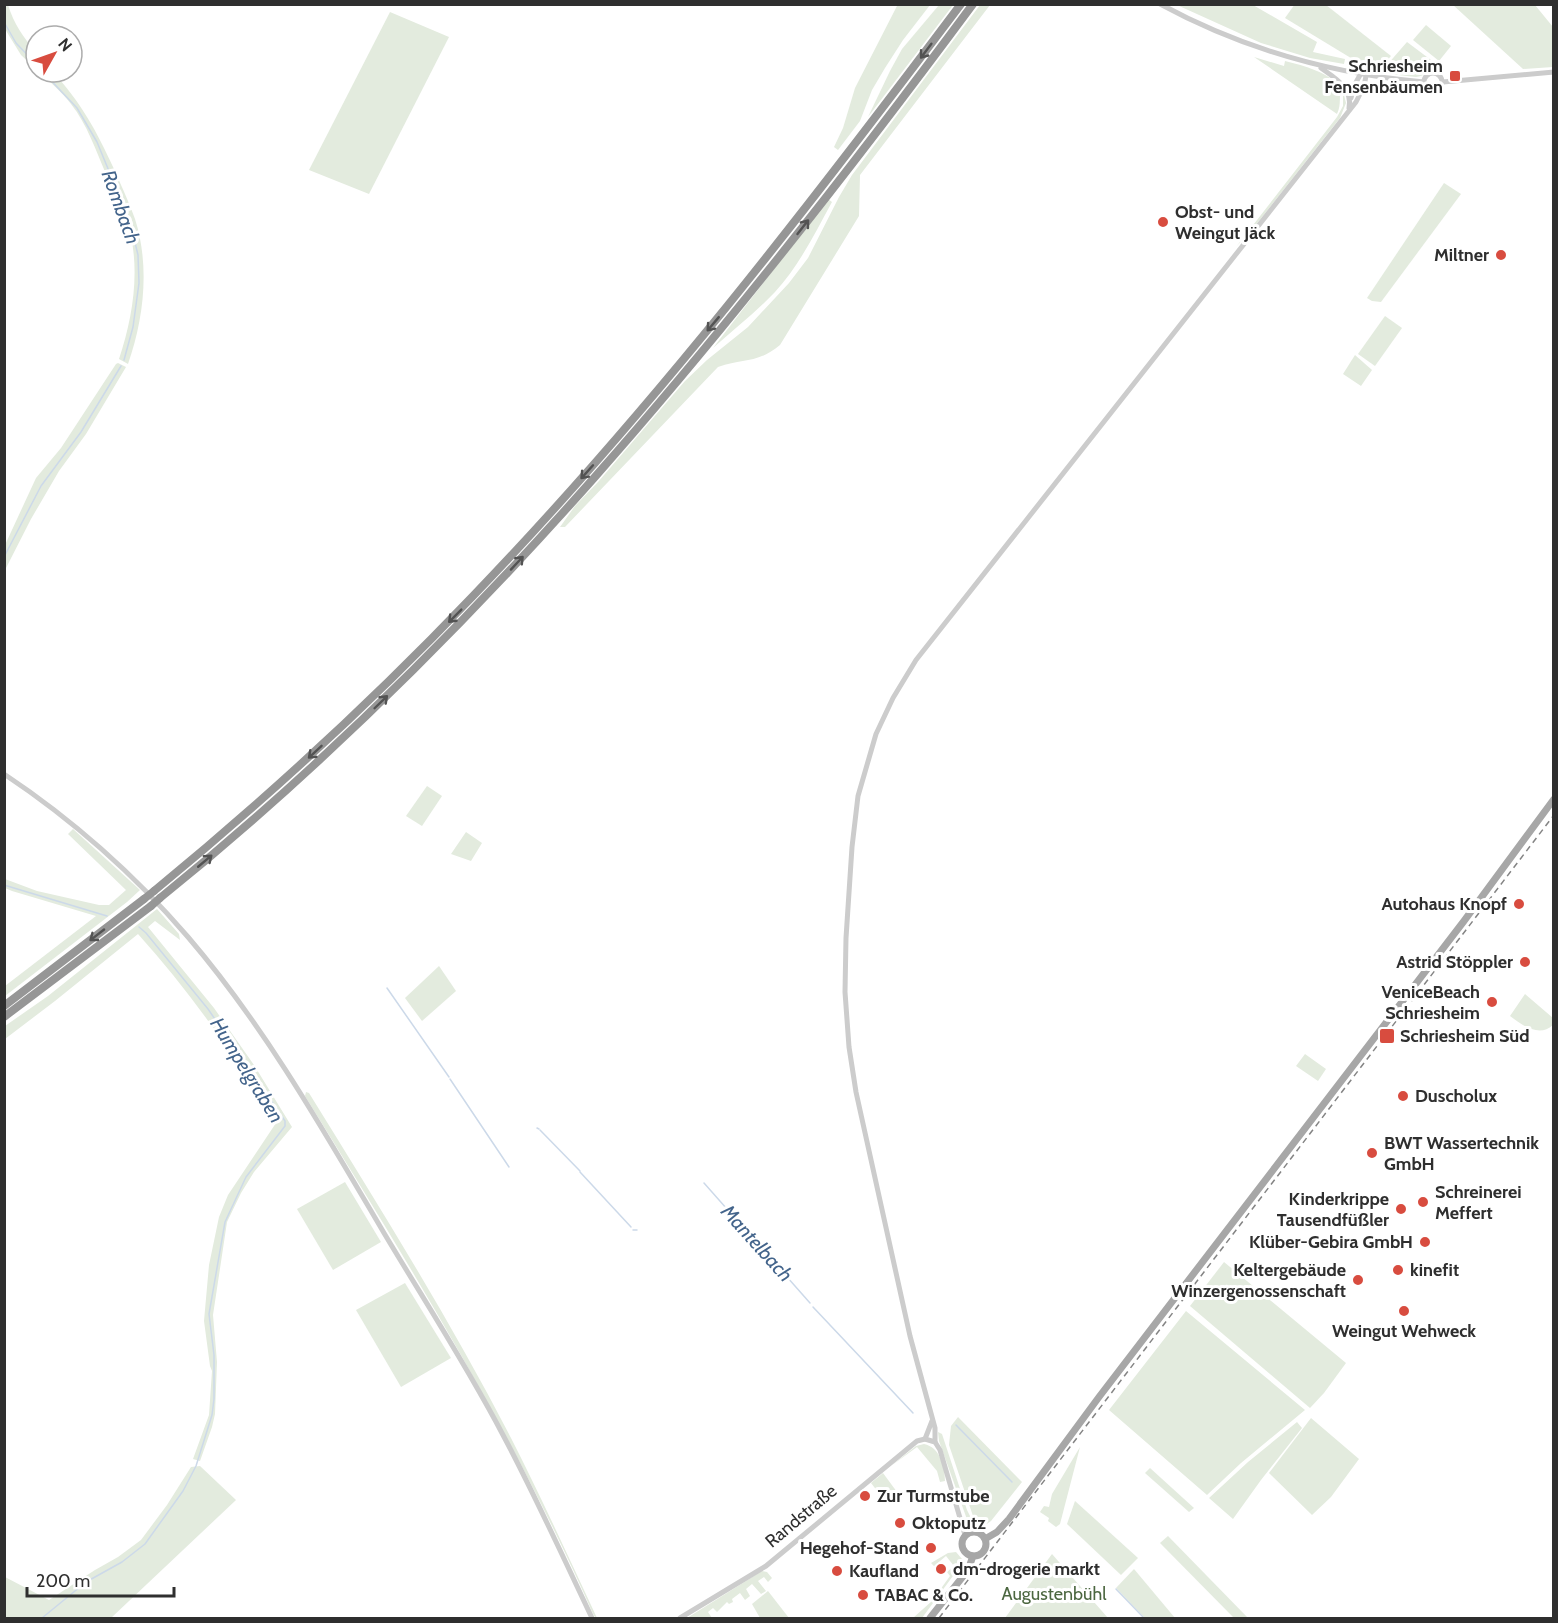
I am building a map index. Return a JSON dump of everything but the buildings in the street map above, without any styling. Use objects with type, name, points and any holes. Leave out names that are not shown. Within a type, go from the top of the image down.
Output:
[{"type":"highway","points":[[6,1012],[151,906],[157,895],[353,716],[466,604],[634,419],[751,279],[961,4]]},
{"type":"highway","points":[[4,1022],[6,1012],[144,899],[157,895],[289,788],[433,651],[555,523],[723,327],[878,132],[974,4]]},
{"type":"main road","points":[[985,1539],[997,1532],[1009,1518],[1086,1413],[1464,921],[1554,800]]},
{"type":"main road","points":[[930,1618],[968,1570],[974,1556],[984,1551],[985,1539],[981,1534],[968,1534],[962,1541],[962,1547],[966,1553],[974,1556]]},
{"type":"street","points":[[1160,4],[1202,26],[1242,42],[1319,67],[1424,82]]},
{"type":"street","points":[[1319,67],[1341,84],[1351,100]]},
{"type":"street","points":[[1443,82],[1554,72]]},
{"type":"street","points":[[1434,73],[1440,75],[1443,82],[1440,88],[1434,91],[1428,89],[1424,82],[1427,76],[1434,73]]},
{"type":"street","points":[[1348,110],[1354,86],[1363,75]]},
{"type":"street","points":[[968,1534],[936,1444],[935,1428],[910,1336],[856,1092],[849,1047],[845,992],[846,938],[854,820],[864,772],[887,711],[916,660],[1360,95],[1363,75]]},
{"type":"street","points":[[4,774],[104,850],[188,937],[251,1019],[306,1101],[473,1382],[503,1435],[592,1618]]},
{"type":"street","points":[[932,1421],[925,1439],[936,1444]]},
{"type":"street","name":"Randstraße","points":[[680,1618],[757,1572],[917,1441],[925,1439]]},
{"type":"green space","points":[[898,4],[930,5],[885,68],[872,90],[860,121],[838,150],[834,147],[843,128],[855,88]]},
{"type":"green space","points":[[1295,4],[1326,5],[1391,56],[1378,71],[1369,69],[1285,18]]},
{"type":"green space","points":[[4,5],[8,5],[24,37],[24,58],[21,55],[5,29]]},
{"type":"green space","points":[[939,5],[953,5],[868,117],[902,49]]},
{"type":"green space","points":[[980,5],[990,5],[860,175],[859,216],[780,345],[757,358],[718,367],[565,527],[560,527],[575,506],[685,381],[748,327],[789,283],[808,258],[852,175]]},
{"type":"green space","points":[[1177,5],[1253,5],[1317,42],[1313,52],[1345,59],[1344,64],[1310,58],[1261,43]]},
{"type":"green space","points":[[1453,5],[1535,5],[1553,27],[1553,67],[1523,69]]},
{"type":"green space","points":[[390,12],[449,37],[369,194],[309,170]]},
{"type":"green space","points":[[1426,25],[1451,46],[1439,61],[1413,40]]},
{"type":"green space","points":[[1407,42],[1431,60],[1437,70],[1416,77],[1380,73]]},
{"type":"green space","points":[[1254,57],[1284,66],[1285,61],[1316,70],[1336,82],[1342,88],[1337,114]]},
{"type":"green space","points":[[52,84],[63,84],[80,106],[94,130],[125,194],[140,237],[144,273],[143,292],[138,329],[128,364],[119,359],[134,293],[134,258],[128,224],[91,138],[77,112]]},
{"type":"green space","points":[[1343,91],[1346,103],[1340,118],[1236,247],[1337,117],[1343,106]]},
{"type":"green space","points":[[1444,183],[1461,194],[1381,302],[1367,298]]},
{"type":"green space","points":[[828,199],[832,202],[806,249],[784,282],[760,307],[713,348]]},
{"type":"green space","points":[[1385,316],[1402,328],[1375,366],[1358,354]]},
{"type":"green space","points":[[1355,355],[1372,370],[1361,386],[1343,374]]},
{"type":"green space","points":[[118,363],[126,367],[86,434],[59,471],[5,570],[5,545],[36,478],[61,448]]},
{"type":"green space","points":[[427,786],[442,796],[422,826],[406,816]]},
{"type":"green space","points":[[73,829],[140,890],[5,996],[5,986],[96,916],[12,891],[5,888],[5,879],[37,891],[99,905],[109,905],[126,890],[68,834]]},
{"type":"green space","points":[[466,832],[482,843],[471,861],[451,854]]},
{"type":"green space","points":[[157,909],[179,934],[180,940],[155,921],[148,927],[214,1008],[254,1065],[292,1127],[254,1172],[227,1222],[213,1315],[217,1362],[215,1414],[200,1461],[193,1459],[209,1415],[212,1371],[204,1321],[209,1265],[219,1217],[228,1195],[276,1123],[212,1026],[138,934],[5,1039],[5,1026],[48,996]]},
{"type":"green space","points":[[439,966],[456,991],[422,1021],[405,998]]},
{"type":"green space","points":[[1525,994],[1553,1018],[1553,1025],[1548,1029],[1531,1029],[1510,1016]]},
{"type":"green space","points":[[1305,1054],[1326,1069],[1318,1081],[1296,1066]]},
{"type":"green space","points":[[306,1092],[309,1093],[388,1221],[464,1350],[522,1460],[597,1618],[495,1416],[421,1286],[305,1096]]},
{"type":"green space","points":[[345,1182],[381,1242],[333,1270],[297,1209]]},
{"type":"green space","points":[[1224,1262],[1346,1363],[1310,1408],[1190,1306]]},
{"type":"green space","points":[[405,1283],[451,1358],[401,1387],[356,1310]]},
{"type":"green space","points":[[1186,1311],[1305,1410],[1241,1463],[1207,1495],[1109,1410]]},
{"type":"green space","points":[[958,1417],[1022,1482],[991,1521],[984,1526],[979,1524],[973,1516],[949,1445],[951,1426]]},
{"type":"green space","points":[[1311,1418],[1359,1459],[1331,1497],[1312,1515],[1269,1473]]},
{"type":"green space","points":[[1297,1422],[1302,1428],[1233,1519],[1209,1498],[1248,1462]]},
{"type":"green space","points":[[938,1432],[942,1434],[973,1522],[969,1525],[939,1441]]},
{"type":"green space","points":[[924,1444],[938,1453],[943,1464],[945,1481],[940,1482],[937,1471],[917,1447],[891,1466],[916,1446]]},
{"type":"green space","points":[[1080,1447],[1060,1524],[1056,1527],[1040,1512],[1044,1506],[1049,1507],[1052,1494]]},
{"type":"green space","points":[[200,1466],[236,1500],[111,1618],[5,1618],[5,1577],[49,1600],[141,1540],[191,1467]]},
{"type":"green space","points":[[1150,1468],[1194,1508],[1189,1512],[1145,1473]]},
{"type":"green space","points":[[883,1473],[897,1492],[885,1501],[871,1483]]},
{"type":"green space","points":[[1075,1501],[1138,1558],[1121,1575],[1067,1524]]},
{"type":"green space","points":[[1168,1536],[1248,1618],[1234,1618],[1160,1543]]},
{"type":"green space","points":[[956,1552],[962,1559],[961,1565],[922,1618],[913,1618],[932,1601],[950,1576],[947,1572],[954,1566],[946,1556],[934,1566],[931,1563],[948,1553]]},
{"type":"green space","name":"Augustenbühl","points":[[1052,1554],[1108,1618],[1005,1618]]},
{"type":"green space","points":[[1134,1569],[1175,1618],[1145,1618],[1116,1588]]},
{"type":"green space","points":[[762,1571],[767,1572],[772,1578],[768,1582],[764,1577],[758,1581],[766,1591],[761,1594],[752,1584],[746,1589],[750,1596],[745,1600],[740,1593],[732,1599],[733,1602],[729,1604],[727,1602],[717,1612],[713,1608],[708,1612],[712,1618],[687,1618]]},
{"type":"green space","points":[[768,1591],[789,1618],[760,1618],[752,1604]]},
{"type":"waterway","name":"Rombach","points":[[4,22],[16,43],[24,51]]},
{"type":"waterway","name":"Rombach","points":[[54,84],[77,108],[97,142],[130,222],[138,255],[139,283],[133,327],[124,360]]},
{"type":"waterway","name":"Rombach","points":[[4,557],[41,486],[81,432],[121,366]]},
{"type":"waterway","name":"Rombach","points":[[4,885],[107,916]]},
{"type":"waterway","name":"Humpelgraben","points":[[42,1618],[86,1582],[122,1562],[145,1544],[183,1491],[196,1466],[212,1415],[214,1399],[214,1355],[209,1314],[225,1222],[246,1177],[285,1126],[285,1121],[208,1009],[139,927]]},
{"type":"waterway","name":"Mantelbach","points":[[387,988],[449,1077]]},
{"type":"waterway","name":"Mantelbach","points":[[450,1079],[509,1167]]},
{"type":"waterway","name":"Mantelbach","points":[[540,1130],[580,1171]]},
{"type":"waterway","name":"Mantelbach","points":[[580,1172],[631,1227]]},
{"type":"waterway","name":"Mantelbach","points":[[704,1183],[810,1303]]},
{"type":"waterway","name":"Mantelbach","points":[[813,1307],[913,1413]]},
{"type":"waterway","name":"Mantelbach","points":[[956,1425],[1012,1482]]},
{"type":"waterway","name":"Mantelbach","points":[[1116,1589],[1144,1618]]},
{"type":"railway","points":[[939,1618],[1554,815]]},
{"type":"place","name":"Schriesheim Fensenbäumen","points":[[1455,76]]},
{"type":"place","name":"Obst- und Weingut Jäck","points":[[1163,222]]},
{"type":"place","name":"Miltner","points":[[1501,255]]},
{"type":"place","name":"Autohaus Knopf","points":[[1519,904]]},
{"type":"place","name":"Astrid Stöppler","points":[[1525,962]]},
{"type":"place","name":"VeniceBeach Schriesheim","points":[[1492,1002]]},
{"type":"place","name":"Schriesheim Süd","points":[[1387,1036]]},
{"type":"place","name":"Duscholux","points":[[1403,1096]]},
{"type":"place","name":"BWT Wassertechnik GmbH","points":[[1372,1153]]},
{"type":"place","name":"Schreinerei Meffert","points":[[1423,1202]]},
{"type":"place","name":"Kinderkrippe Tausendfüßler","points":[[1401,1209]]},
{"type":"place","name":"Klüber-Gebira GmbH","points":[[1425,1242]]},
{"type":"place","name":"kinefit","points":[[1398,1270]]},
{"type":"place","name":"Keltergebäude Winzergenossenschaft","points":[[1358,1280]]},
{"type":"place","name":"Weingut Wehweck","points":[[1404,1311]]},
{"type":"place","name":"Zur Turmstube","points":[[865,1496]]},
{"type":"place","name":"Oktoputz","points":[[900,1523]]},
{"type":"place","name":"Hegehof-Stand","points":[[931,1548]]},
{"type":"place","name":"dm-drogerie markt","points":[[941,1569]]},
{"type":"place","name":"Kaufland","points":[[837,1571]]},
{"type":"place","name":"TABAC & Co.","points":[[863,1595]]}]
